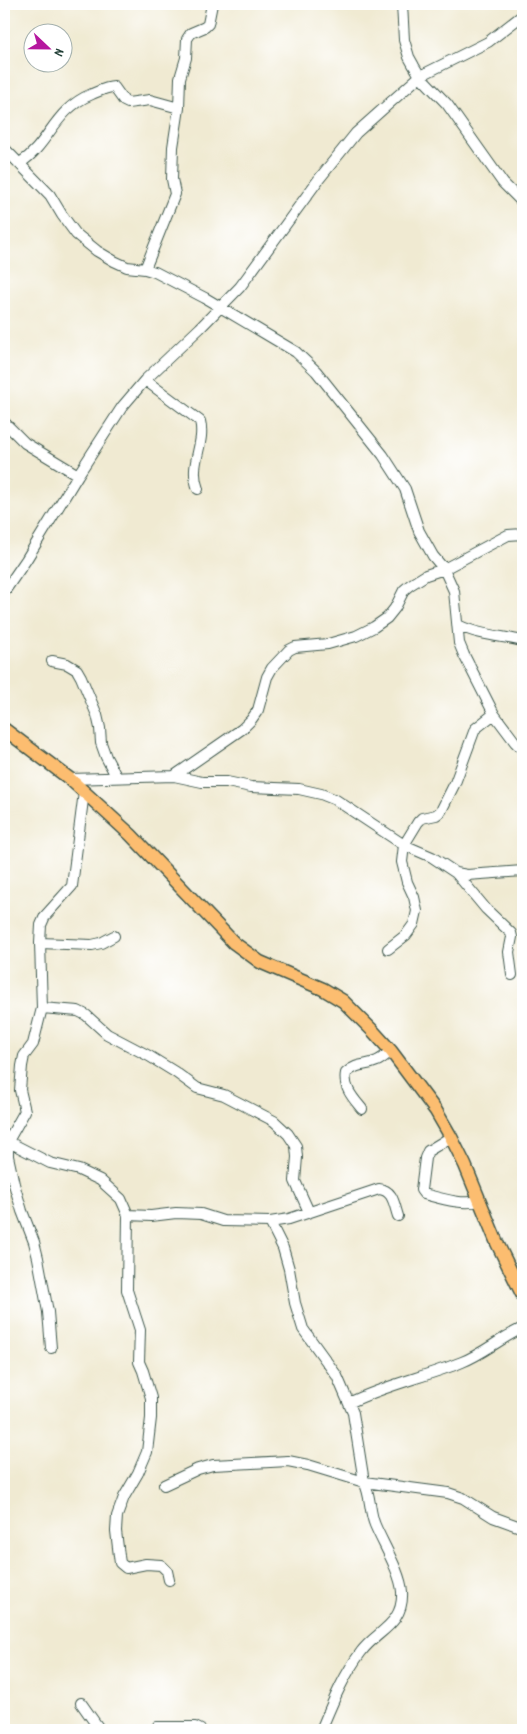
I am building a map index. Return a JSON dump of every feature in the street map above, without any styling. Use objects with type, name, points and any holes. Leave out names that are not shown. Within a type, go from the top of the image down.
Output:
[{"type":"main road","points":[[4,729],[70,778],[131,835],[234,943],[260,962],[323,989],[343,1000],[391,1050],[436,1111],[451,1136],[497,1243],[523,1296]]},
{"type":"street","points":[[145,268],[175,194],[172,164],[179,108],[180,78],[186,58],[187,39],[196,29],[205,27],[208,24],[212,4]]},
{"type":"street","points":[[402,4],[404,40],[409,57],[420,76],[447,104],[494,171],[521,195]]},
{"type":"street","points":[[4,592],[122,407],[145,380],[240,287],[319,179],[356,133],[420,76],[488,42],[523,15]]},
{"type":"street","points":[[20,163],[29,158],[65,111],[85,96],[98,91],[110,87],[114,88],[124,101],[128,103],[150,100],[179,108]]},
{"type":"street","points":[[4,148],[50,195],[76,234],[97,251],[127,267],[145,268],[155,272],[290,348],[316,371],[383,455],[406,490],[419,531],[433,556],[444,569],[454,591],[459,643],[464,655],[494,714],[523,750]]},
{"type":"street","points":[[145,380],[200,421],[202,428],[194,469],[194,480],[198,489]]},
{"type":"street","points":[[4,422],[25,443],[78,475]]},
{"type":"street","points":[[174,776],[242,729],[251,720],[258,710],[267,677],[272,668],[289,650],[295,647],[328,644],[356,636],[388,618],[404,590],[426,575],[444,569],[508,535],[523,534]]},
{"type":"street","points":[[458,624],[476,633],[497,635],[523,641]]},
{"type":"street","points":[[52,661],[67,664],[76,670],[81,677],[97,715],[106,757],[116,776]]},
{"type":"street","points":[[388,949],[406,935],[414,924],[417,911],[414,896],[407,882],[402,862],[404,845],[422,818],[436,815],[441,811],[455,783],[475,729],[494,714]]},
{"type":"street","points":[[70,778],[174,776],[202,782],[227,782],[251,787],[299,789],[336,800],[404,845],[432,857],[456,873],[486,909],[511,933],[509,952],[512,975]]},
{"type":"street","points":[[51,1348],[48,1312],[38,1258],[14,1184],[6,1140],[24,1111],[20,1090],[22,1066],[24,1056],[33,1044],[42,1008],[41,924],[44,916],[72,886],[84,792]]},
{"type":"street","points":[[456,873],[467,875],[523,871]]},
{"type":"street","points":[[40,943],[92,945],[114,936]]},
{"type":"street","points":[[42,1008],[78,1011],[86,1015],[107,1034],[149,1056],[197,1088],[224,1096],[274,1120],[288,1134],[296,1146],[298,1157],[295,1181],[309,1212]]},
{"type":"street","points":[[362,1109],[348,1089],[345,1080],[346,1073],[358,1064],[367,1065],[379,1061],[391,1050]]},
{"type":"street","points":[[451,1136],[428,1151],[425,1158],[421,1190],[424,1194],[455,1201],[467,1203],[480,1201]]},
{"type":"street","points":[[6,1140],[50,1163],[79,1170],[100,1180],[122,1199],[128,1215],[128,1290],[140,1330],[139,1362],[151,1398],[151,1418],[147,1452],[138,1473],[124,1497],[117,1516],[116,1531],[120,1563],[126,1568],[146,1564],[161,1565],[167,1571],[169,1580]]},
{"type":"street","points":[[128,1215],[201,1214],[224,1221],[270,1222],[290,1219],[371,1192],[385,1190],[390,1193],[398,1216]]},
{"type":"street","points":[[270,1222],[283,1248],[295,1303],[303,1329],[337,1376],[353,1413],[364,1482],[368,1491],[373,1520],[395,1570],[402,1592],[397,1617],[362,1651],[340,1688],[321,1730]]},
{"type":"street","points":[[349,1403],[372,1392],[465,1361],[509,1334],[523,1328]]},
{"type":"street","points":[[164,1485],[198,1469],[214,1465],[288,1462],[308,1465],[364,1482],[448,1493],[464,1498],[493,1517],[523,1528]]},
{"type":"street","points":[[81,1703],[100,1730]]},
{"type":"street","points":[[157,1726],[195,1727],[201,1730]]}]
